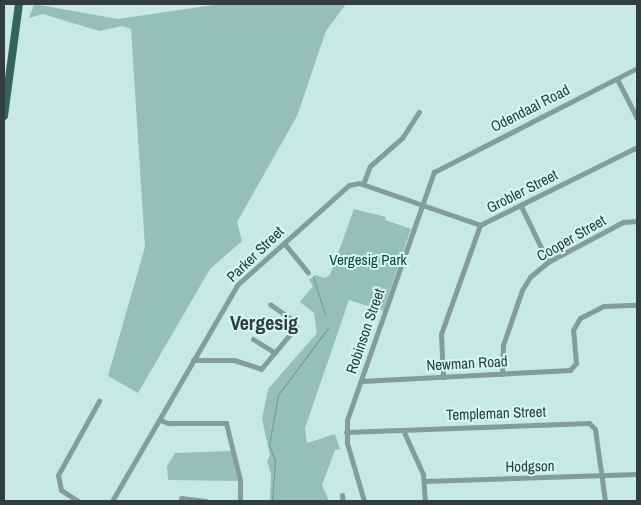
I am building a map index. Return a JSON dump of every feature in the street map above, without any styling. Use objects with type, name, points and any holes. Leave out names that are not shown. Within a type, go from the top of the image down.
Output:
[{"type":"main road","points":[[4,116],[19,4]]},
{"type":"street","name":"Odendaal Road","points":[[434,172],[637,68]]},
{"type":"street","points":[[617,79],[637,118]]},
{"type":"street","points":[[418,112],[402,138],[370,166],[363,184],[480,225]]},
{"type":"street","name":"Grobler Street","points":[[443,377],[442,334],[480,225],[637,147]]},
{"type":"street","name":"Robinson Street","points":[[346,432],[361,381],[434,172]]},
{"type":"street","name":"Parker Street","points":[[112,501],[237,285],[349,185],[363,184]]},
{"type":"street","points":[[521,206],[548,262]]},
{"type":"street","name":"Cooper Street","points":[[502,374],[503,345],[522,290],[548,262],[624,222],[637,221]]},
{"type":"street","points":[[284,243],[308,273]]},
{"type":"street","points":[[193,360],[236,362],[260,370],[296,325],[270,304]]},
{"type":"street","name":"Newman Road","points":[[361,381],[568,370],[574,367],[573,333],[580,318],[604,306],[637,305]]},
{"type":"street","points":[[253,339],[275,353]]},
{"type":"street","points":[[78,501],[61,490],[58,475],[99,400]]},
{"type":"street","points":[[160,420],[168,423],[226,423],[240,480],[240,501]]},
{"type":"street","name":"Templeman Street","points":[[346,432],[589,422],[595,428],[605,501]]},
{"type":"street","points":[[403,430],[424,481],[425,501]]},
{"type":"street","points":[[346,432],[364,501]]},
{"type":"street","name":"Hodgson","points":[[424,481],[601,477],[637,474]]},
{"type":"street","points":[[181,498],[213,499]]},
{"type":"green space","points":[[34,4],[118,19],[220,4],[346,4],[326,31],[297,116],[237,222],[242,241],[210,269],[138,393],[108,376],[145,247],[131,29],[122,26],[99,31],[43,14],[29,18]]},
{"type":"green space","name":"Vergesig Park","points":[[354,209],[386,217],[385,220],[411,229],[383,311],[349,300],[305,428],[307,443],[335,434],[340,449],[335,450],[322,485],[329,501],[270,501],[271,474],[267,461],[270,455],[262,419],[268,389],[317,333],[314,313],[300,302],[313,286],[309,280],[315,275],[325,278],[330,275]]},
{"type":"green space","points":[[231,451],[238,481],[168,480],[167,466],[175,453]]},
{"type":"waterway","points":[[313,277],[325,314]]},
{"type":"waterway","points":[[272,501],[275,460],[269,445],[278,395],[328,328]]},
{"type":"district","name":"Vergesig","points":[[264,322]]}]
